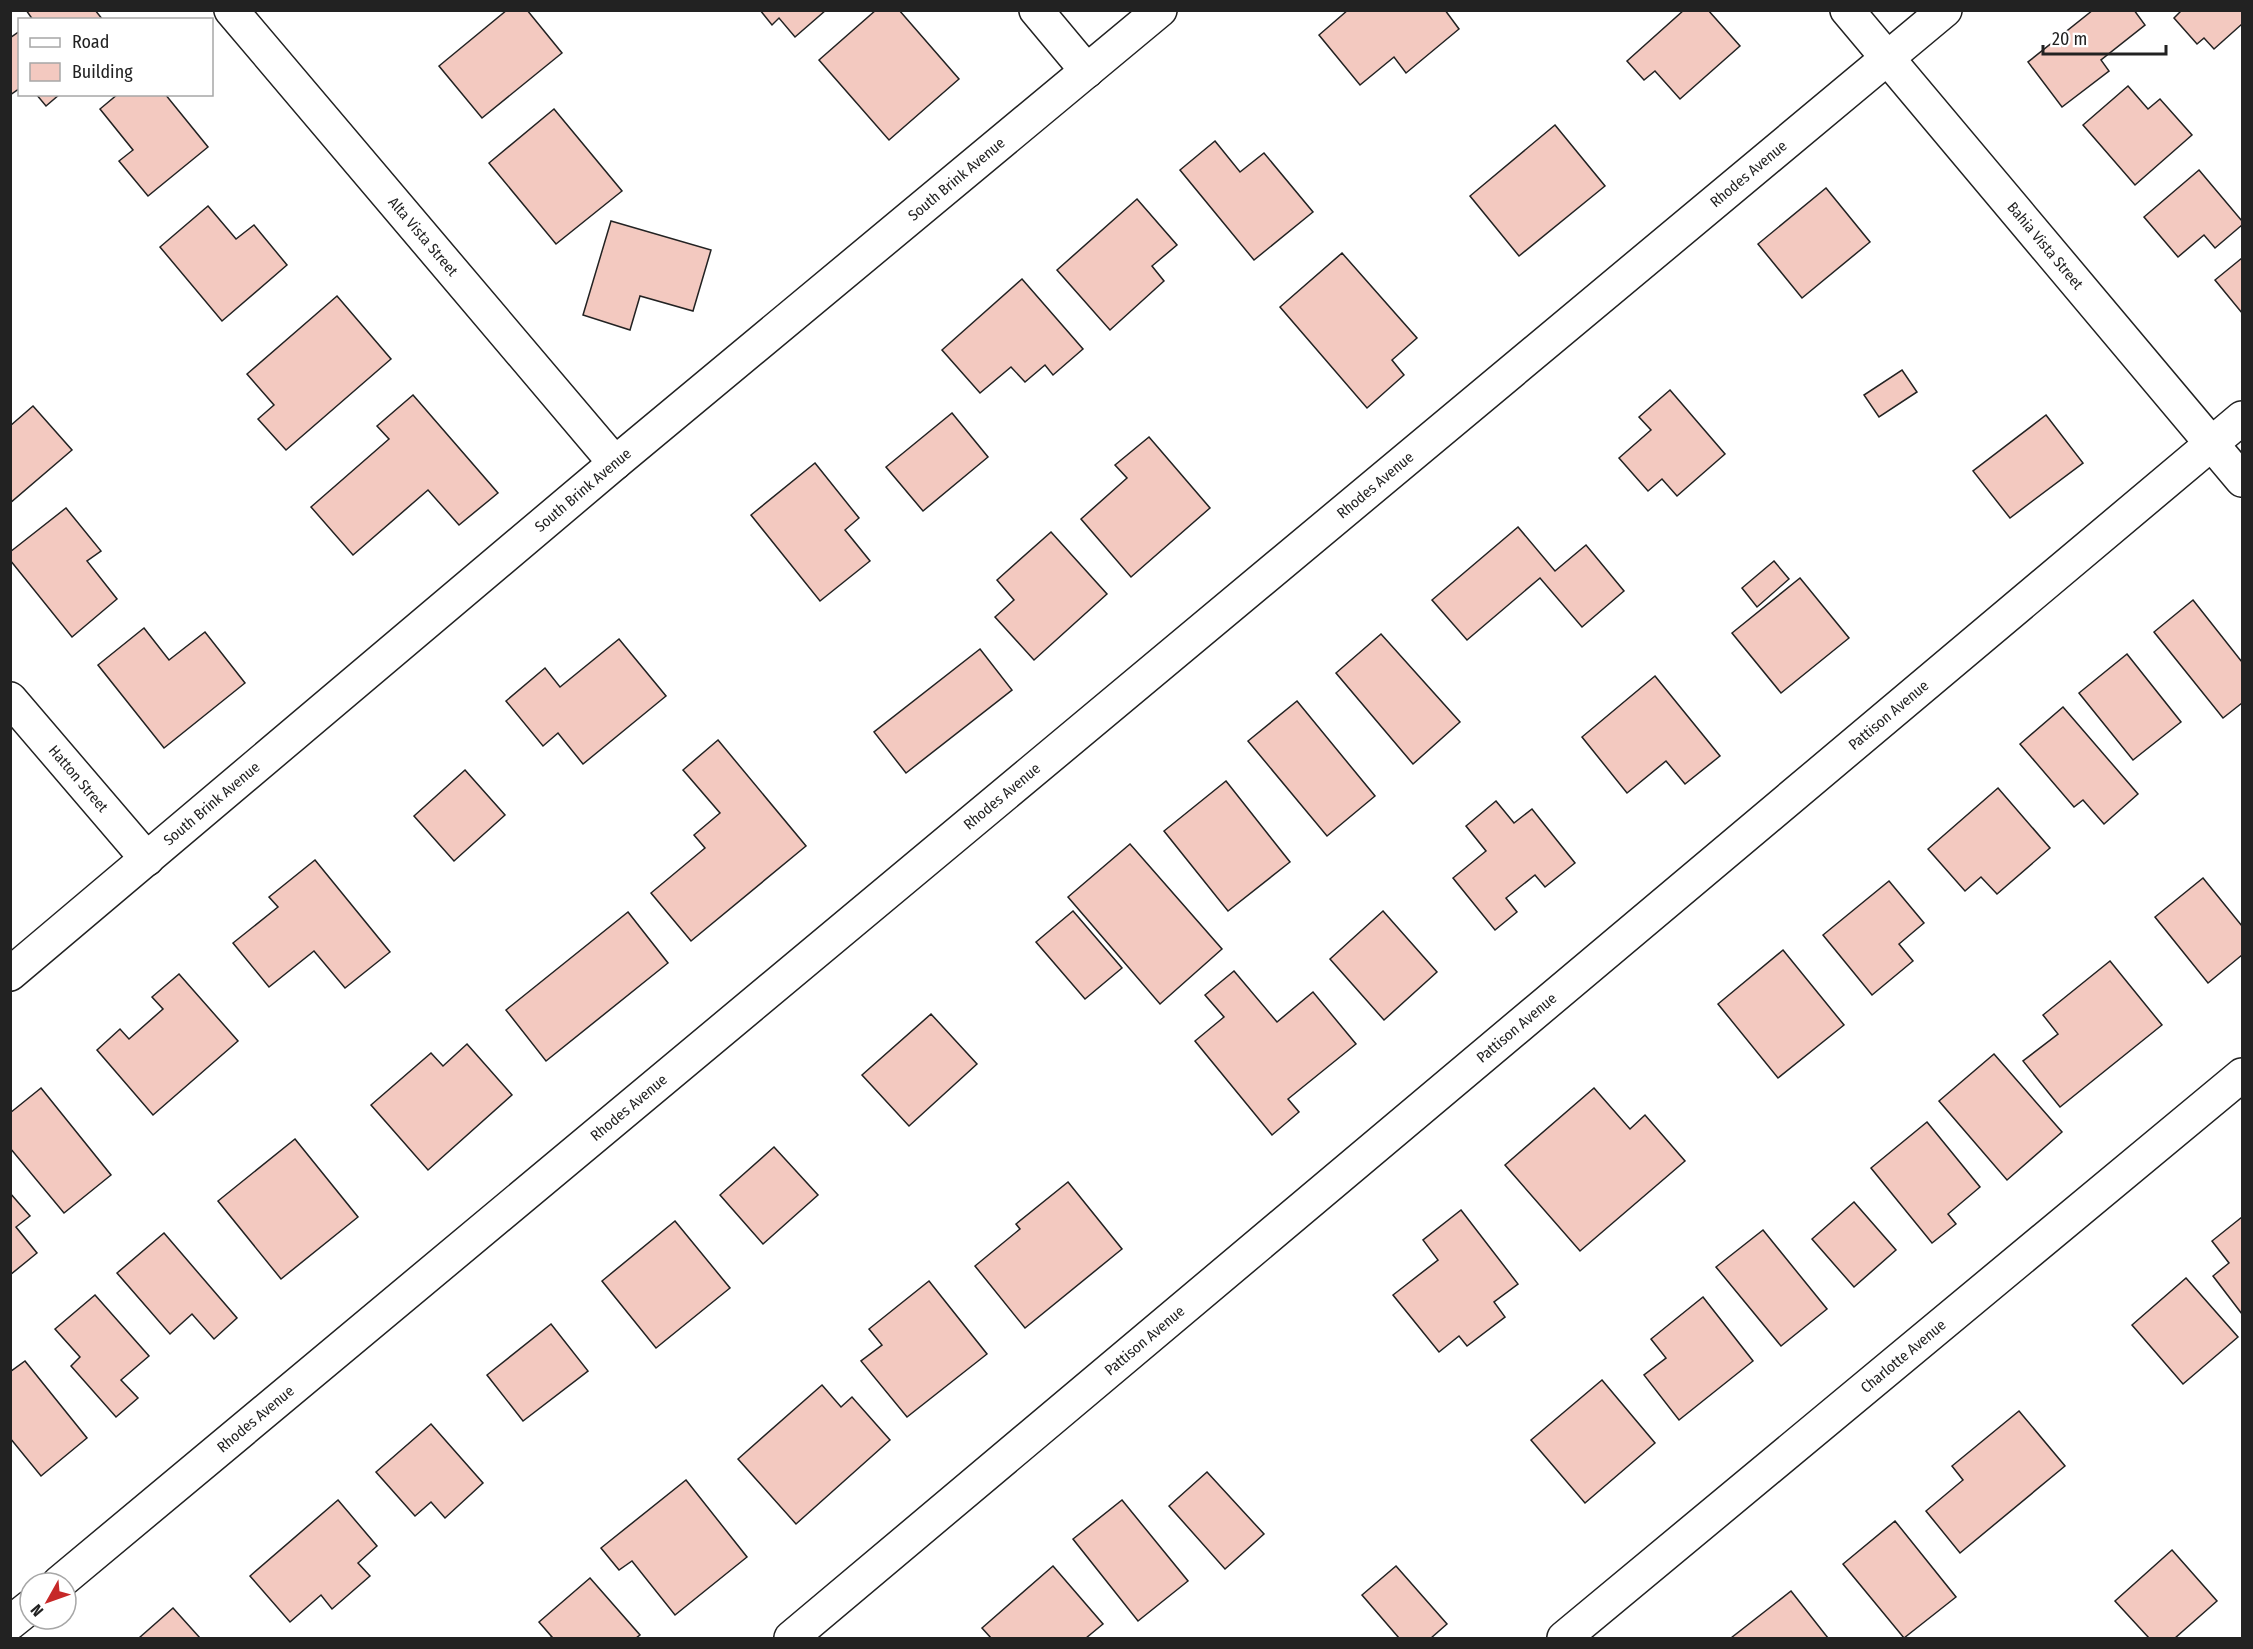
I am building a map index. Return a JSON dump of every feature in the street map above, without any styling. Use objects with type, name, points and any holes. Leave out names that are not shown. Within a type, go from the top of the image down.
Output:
[{"type":"street","name":"Alta Vista Street","points":[[231,10],[615,463]]},
{"type":"street","points":[[1036,10],[1087,71]]},
{"type":"street","name":"South Brink Avenue","points":[[10,974],[615,463],[1160,10]]},
{"type":"street","name":"Bahia Vista Street","points":[[1847,10],[2242,480]]},
{"type":"street","name":"Rhodes Avenue","points":[[73,1571],[1945,10]]},
{"type":"street","name":"Pattison Avenue","points":[[791,1638],[2242,418]]},
{"type":"street","name":"Hatton Street","points":[[10,699],[147,860]]},
{"type":"street","name":"Charlotte Avenue","points":[[1564,1638],[2242,1076]]},
{"type":"building","points":[[26,10],[95,10],[101,18],[32,18]]},
{"type":"building","points":[[507,10],[527,10],[562,53],[482,118],[439,66]]},
{"type":"building","points":[[760,10],[826,10],[795,37],[779,18],[772,25]]},
{"type":"building","points":[[876,10],[899,10],[959,79],[889,140],[819,60]]},
{"type":"building","points":[[1348,10],[1445,10],[1459,29],[1406,73],[1394,57],[1360,85],[1319,35]]},
{"type":"building","points":[[1684,10],[1708,10],[1740,46],[1680,99],[1655,71],[1644,80],[1627,61]]},
{"type":"building","points":[[2093,10],[2134,10],[2145,25],[2101,60],[2109,71],[2062,107],[2028,62]]},
{"type":"building","points":[[2182,10],[2242,10],[2242,24],[2214,49],[2204,38],[2197,44],[2174,18]]},
{"type":"building","points":[[18,32],[18,89],[10,95],[10,38]]},
{"type":"building","points":[[2128,86],[2148,109],[2160,99],[2192,135],[2135,185],[2083,125]]},
{"type":"building","points":[[38,96],[58,96],[46,106]]},
{"type":"building","points":[[116,96],[167,96],[208,147],[148,196],[119,161],[133,150],[100,109]]},
{"type":"building","points":[[554,109],[622,191],[556,244],[489,163]]},
{"type":"building","points":[[1555,125],[1605,186],[1519,256],[1470,196]]},
{"type":"building","points":[[1215,141],[1240,172],[1264,153],[1313,212],[1254,260],[1180,170]]},
{"type":"building","points":[[2199,170],[2242,221],[2242,225],[2215,248],[2204,235],[2178,257],[2144,217]]},
{"type":"building","points":[[1826,188],[1870,242],[1802,298],[1758,244]]},
{"type":"building","points":[[1137,199],[1177,245],[1152,266],[1164,281],[1110,330],[1057,270]]},
{"type":"building","points":[[208,206],[236,239],[254,225],[287,265],[222,321],[160,247]]},
{"type":"building","points":[[611,221],[711,250],[693,311],[640,296],[630,330],[583,315]]},
{"type":"building","points":[[1342,253],[1417,338],[1392,360],[1404,375],[1367,408],[1280,307]]},
{"type":"building","points":[[2242,258],[2242,313],[2215,280]]},
{"type":"building","points":[[1022,279],[1083,349],[1053,375],[1045,365],[1025,382],[1011,367],[980,393],[942,350]]},
{"type":"building","points":[[337,296],[391,359],[286,450],[258,419],[274,405],[247,374]]},
{"type":"building","points":[[1902,370],[1917,392],[1879,417],[1864,395]]},
{"type":"building","points":[[1670,390],[1725,454],[1677,496],[1662,479],[1648,491],[1619,458],[1651,430],[1639,417]]},
{"type":"building","points":[[413,395],[498,493],[459,525],[428,490],[353,555],[311,507],[389,439],[377,426]]},
{"type":"building","points":[[33,406],[72,450],[10,503],[10,426]]},
{"type":"building","points":[[952,413],[988,457],[923,511],[886,467]]},
{"type":"building","points":[[2046,415],[2083,463],[2010,518],[1973,471]]},
{"type":"building","points":[[1149,437],[1210,508],[1131,577],[1081,519],[1127,478],[1115,465]]},
{"type":"building","points":[[815,463],[859,518],[845,530],[870,561],[820,601],[751,515]]},
{"type":"building","points":[[66,508],[101,551],[87,561],[117,599],[72,637],[10,560],[10,552]]},
{"type":"building","points":[[1518,527],[1555,571],[1586,545],[1624,591],[1582,627],[1540,578],[1467,640],[1432,600]]},
{"type":"building","points":[[1051,532],[1107,594],[1034,660],[995,617],[1014,600],[997,580]]},
{"type":"building","points":[[1774,561],[1789,579],[1757,607],[1742,588]]},
{"type":"building","points":[[1800,578],[1849,638],[1781,693],[1732,633]]},
{"type":"building","points":[[2193,600],[2242,662],[2242,703],[2223,718],[2154,632]]},
{"type":"building","points":[[144,628],[169,660],[205,632],[245,683],[164,748],[98,665]]},
{"type":"building","points":[[1381,634],[1460,722],[1413,764],[1336,673]]},
{"type":"building","points":[[619,639],[666,696],[583,764],[558,733],[543,746],[506,701],[545,668],[560,687]]},
{"type":"building","points":[[980,649],[1012,690],[906,773],[874,732]]},
{"type":"building","points":[[2127,654],[2181,722],[2133,760],[2079,693]]},
{"type":"building","points":[[1655,676],[1720,756],[1685,784],[1666,761],[1627,793],[1582,737]]},
{"type":"building","points":[[1297,701],[1375,796],[1327,836],[1248,741]]},
{"type":"building","points":[[2063,707],[2138,794],[2104,824],[2083,800],[2074,807],[2020,744]]},
{"type":"building","points":[[718,740],[806,846],[691,941],[651,893],[705,848],[694,835],[720,813],[683,770]]},
{"type":"building","points":[[465,770],[505,815],[454,861],[414,816]]},
{"type":"building","points":[[1226,781],[1290,862],[1228,911],[1164,831]]},
{"type":"building","points":[[1998,788],[2050,848],[1997,894],[1981,877],[1965,891],[1928,849]]},
{"type":"building","points":[[1496,801],[1514,823],[1532,809],[1575,863],[1545,887],[1535,875],[1506,898],[1517,912],[1495,930],[1453,878],[1486,851],[1466,826]]},
{"type":"building","points":[[1130,844],[1222,949],[1160,1004],[1068,897]]},
{"type":"building","points":[[315,860],[390,952],[345,988],[314,951],[269,987],[233,943],[278,907],[269,897]]},
{"type":"building","points":[[2203,878],[2242,926],[2242,955],[2208,983],[2155,917]]},
{"type":"building","points":[[1889,881],[1924,923],[1899,944],[1913,961],[1872,995],[1823,935]]},
{"type":"building","points":[[1073,911],[1122,968],[1085,999],[1036,942]]},
{"type":"building","points":[[1383,911],[1437,972],[1384,1020],[1330,959]]},
{"type":"building","points":[[628,912],[668,963],[546,1061],[506,1010]]},
{"type":"building","points":[[1783,950],[1844,1025],[1778,1078],[1718,1004]]},
{"type":"building","points":[[2110,961],[2162,1025],[2060,1107],[2023,1061],[2058,1034],[2043,1015]]},
{"type":"building","points":[[1234,971],[1277,1022],[1313,992],[1356,1044],[1288,1099],[1299,1112],[1272,1135],[1195,1041],[1224,1017],[1205,995]]},
{"type":"building","points":[[179,974],[238,1041],[153,1115],[97,1050],[120,1029],[129,1039],[163,1009],[152,997]]},
{"type":"building","points":[[931,1014],[977,1064],[909,1126],[862,1075]]},
{"type":"building","points":[[467,1044],[512,1095],[428,1170],[371,1105],[431,1053],[443,1066]]},
{"type":"building","points":[[1994,1054],[2062,1132],[2007,1180],[1939,1101]]},
{"type":"building","points":[[41,1088],[111,1175],[64,1213],[10,1148],[10,1113]]},
{"type":"building","points":[[1594,1088],[1630,1129],[1645,1115],[1685,1161],[1580,1251],[1505,1165]]},
{"type":"building","points":[[1927,1122],[1980,1187],[1948,1214],[1956,1224],[1932,1243],[1871,1168]]},
{"type":"building","points":[[295,1139],[358,1217],[281,1279],[218,1201]]},
{"type":"building","points":[[774,1147],[818,1195],[763,1244],[720,1195]]},
{"type":"building","points":[[1068,1182],[1122,1249],[1025,1328],[975,1266],[1020,1229],[1016,1224]]},
{"type":"building","points":[[10,1193],[30,1216],[16,1227],[37,1253],[10,1275]]},
{"type":"building","points":[[1854,1202],[1896,1250],[1854,1287],[1812,1239]]},
{"type":"building","points":[[1461,1210],[1518,1284],[1494,1302],[1505,1317],[1467,1346],[1459,1336],[1439,1352],[1393,1295],[1438,1260],[1423,1240]]},
{"type":"building","points":[[2242,1217],[2242,1314],[2213,1276],[2229,1263],[2212,1241]]},
{"type":"building","points":[[675,1221],[730,1288],[656,1348],[602,1281]]},
{"type":"building","points":[[1763,1230],[1827,1309],[1781,1346],[1716,1267]]},
{"type":"building","points":[[164,1233],[237,1318],[214,1339],[192,1314],[170,1334],[117,1273]]},
{"type":"building","points":[[2186,1278],[2238,1337],[2183,1384],[2132,1325]]},
{"type":"building","points":[[929,1281],[987,1354],[907,1417],[861,1361],[882,1345],[869,1329]]},
{"type":"building","points":[[95,1295],[149,1356],[121,1380],[138,1398],[116,1417],[71,1366],[80,1357],[55,1329]]},
{"type":"building","points":[[1703,1297],[1753,1361],[1679,1420],[1644,1375],[1666,1358],[1651,1339]]},
{"type":"building","points":[[551,1324],[588,1371],[523,1421],[487,1375]]},
{"type":"building","points":[[25,1361],[87,1438],[41,1476],[10,1438],[10,1372]]},
{"type":"building","points":[[1602,1380],[1655,1443],[1585,1503],[1531,1440]]},
{"type":"building","points":[[822,1385],[841,1407],[852,1397],[890,1440],[796,1524],[738,1459]]},
{"type":"building","points":[[2019,1411],[2065,1466],[1960,1553],[1926,1511],[1963,1480],[1952,1466]]},
{"type":"building","points":[[431,1424],[483,1483],[445,1518],[431,1502],[415,1516],[376,1472]]},
{"type":"building","points":[[1207,1472],[1264,1534],[1225,1569],[1169,1506]]},
{"type":"building","points":[[686,1480],[747,1557],[675,1615],[632,1561],[619,1570],[601,1548]]},
{"type":"building","points":[[338,1500],[377,1546],[358,1563],[370,1576],[332,1609],[321,1595],[290,1622],[250,1576]]},
{"type":"building","points":[[1122,1500],[1188,1581],[1138,1621],[1073,1539]]},
{"type":"building","points":[[1895,1521],[1956,1597],[1904,1638],[1843,1564]]},
{"type":"building","points":[[2172,1550],[2217,1601],[2175,1638],[2149,1638],[2115,1601]]},
{"type":"building","points":[[1053,1566],[1103,1624],[1086,1638],[991,1638],[982,1628]]},
{"type":"building","points":[[1396,1566],[1447,1624],[1431,1638],[1399,1638],[1362,1595]]},
{"type":"building","points":[[590,1578],[640,1635],[636,1638],[549,1638],[552,1637],[539,1622]]},
{"type":"building","points":[[1791,1591],[1828,1638],[1731,1638]]},
{"type":"building","points":[[173,1608],[200,1638],[139,1638]]}]
